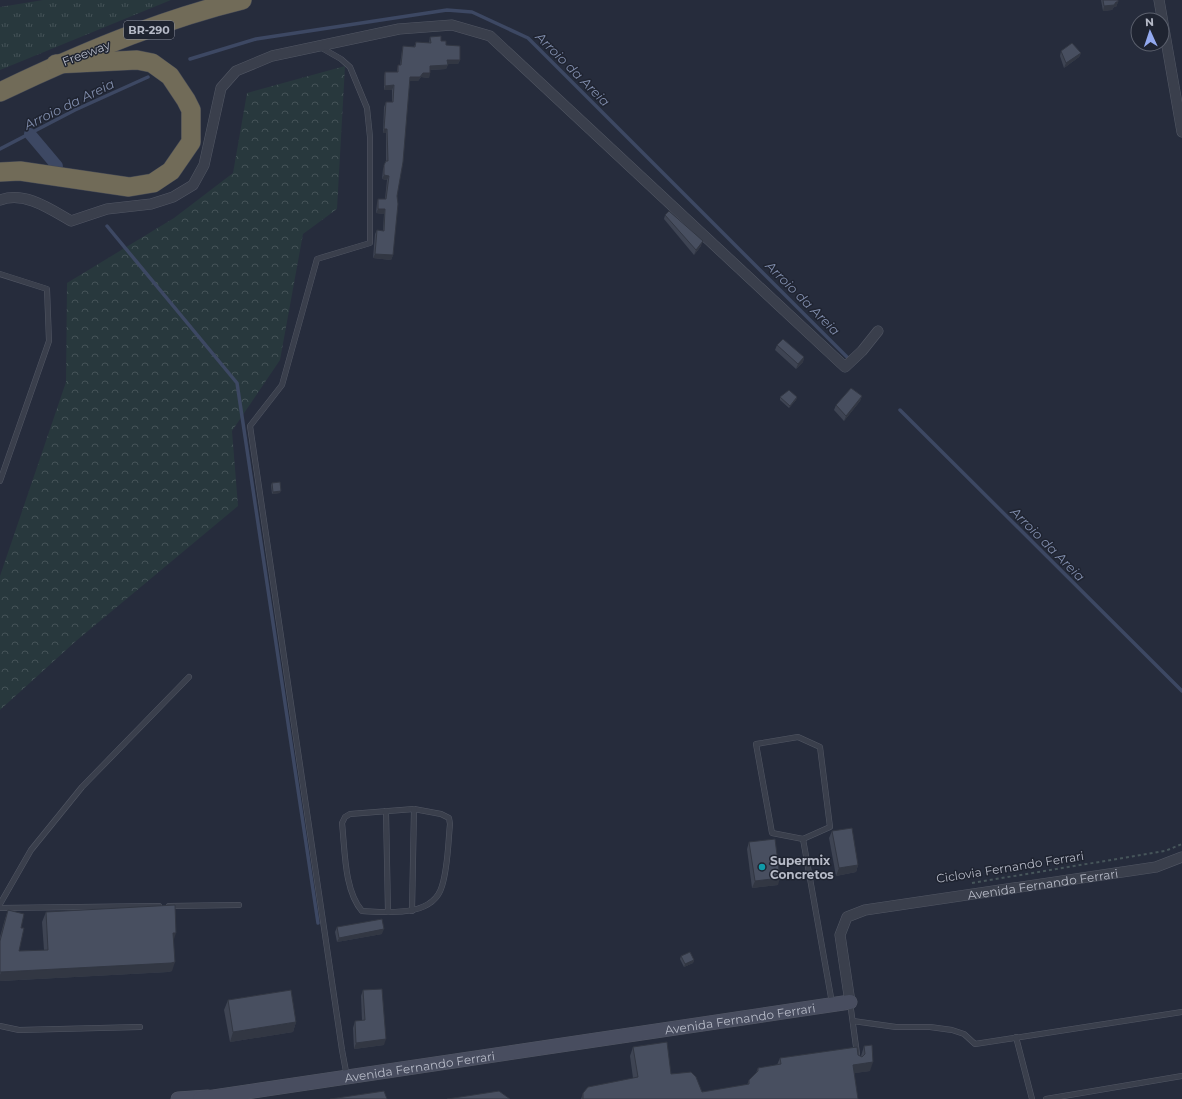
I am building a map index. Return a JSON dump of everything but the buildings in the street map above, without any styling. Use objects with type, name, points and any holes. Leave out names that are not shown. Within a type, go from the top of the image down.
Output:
[{"type":"highway","name":"Freeway","points":[[0,92],[56,64],[200,10],[242,0]]},
{"type":"highway","points":[[0,172],[20,171],[129,187],[153,183],[171,171],[191,142],[191,110],[170,76],[152,63],[137,60],[56,64]]},
{"type":"street","points":[[1159,0],[1182,132]]},
{"type":"street","points":[[0,200],[5,198],[32,200],[70,221],[107,209],[150,204],[173,197],[193,185],[204,165],[222,88],[236,71],[272,56],[317,45],[399,29],[452,25],[490,36],[845,367],[862,351],[878,332]]},
{"type":"street","name":"Avenida Fernando Ferrari","points":[[178,1099],[204,1098],[348,1078],[850,1002],[840,935],[847,917],[865,910],[1156,867],[1182,857]]},
{"type":"lane","points":[[317,45],[341,59],[350,67],[367,108],[370,137],[370,243],[317,259],[282,385],[250,426],[342,1050],[348,1078]]},
{"type":"lane","points":[[0,274],[47,289],[49,341],[0,481]]},
{"type":"lane","points":[[0,904],[31,850],[78,792],[190,677]]},
{"type":"lane","points":[[798,737],[820,747],[830,827],[803,839],[772,833],[756,744],[798,737]]},
{"type":"lane","points":[[412,911],[414,809]]},
{"type":"lane","points":[[414,809],[441,814],[449,818],[450,824],[442,886],[437,897],[412,911],[362,911],[356,903],[350,889],[342,823],[345,817],[350,814],[386,811],[414,809]]},
{"type":"lane","points":[[386,811],[388,912]]},
{"type":"lane","points":[[803,839],[833,1004]]},
{"type":"lane","points":[[0,908],[239,905]]},
{"type":"lane","points":[[850,1002],[858,1062]]},
{"type":"lane","points":[[853,1021],[896,1027],[930,1027],[952,1030],[964,1034],[975,1044],[1182,1012]]},
{"type":"lane","points":[[0,1026],[19,1030],[140,1027]]},
{"type":"lane","points":[[1016,1037],[1032,1099]]},
{"type":"lane","points":[[1046,1099],[1182,1076]]},
{"type":"path","name":"Ciclovia Fernando Ferrari","points":[[971,883],[1165,851],[1182,844]]},
{"type":"green space","points":[[43,0],[171,0],[0,70],[0,7]]},
{"type":"green space","points":[[345,66],[337,209],[303,234],[280,360],[232,431],[238,506],[76,641],[0,710],[0,576],[66,382],[67,283],[174,218],[233,173],[247,93]]},
{"type":"waterway","name":"Arroio da Areia","points":[[190,59],[256,39],[447,10],[472,12],[528,38],[850,360]]},
{"type":"waterway","name":"Arroio da Areia","points":[[0,149],[75,110],[148,77]]},
{"type":"waterway","points":[[30,134],[57,166]]},
{"type":"waterway","points":[[107,226],[237,383],[318,923]]},
{"type":"waterway","name":"Arroio da Areia","points":[[900,410],[1182,691]]},
{"type":"place","name":"Supermix Concretos","points":[[762,867]]}]
